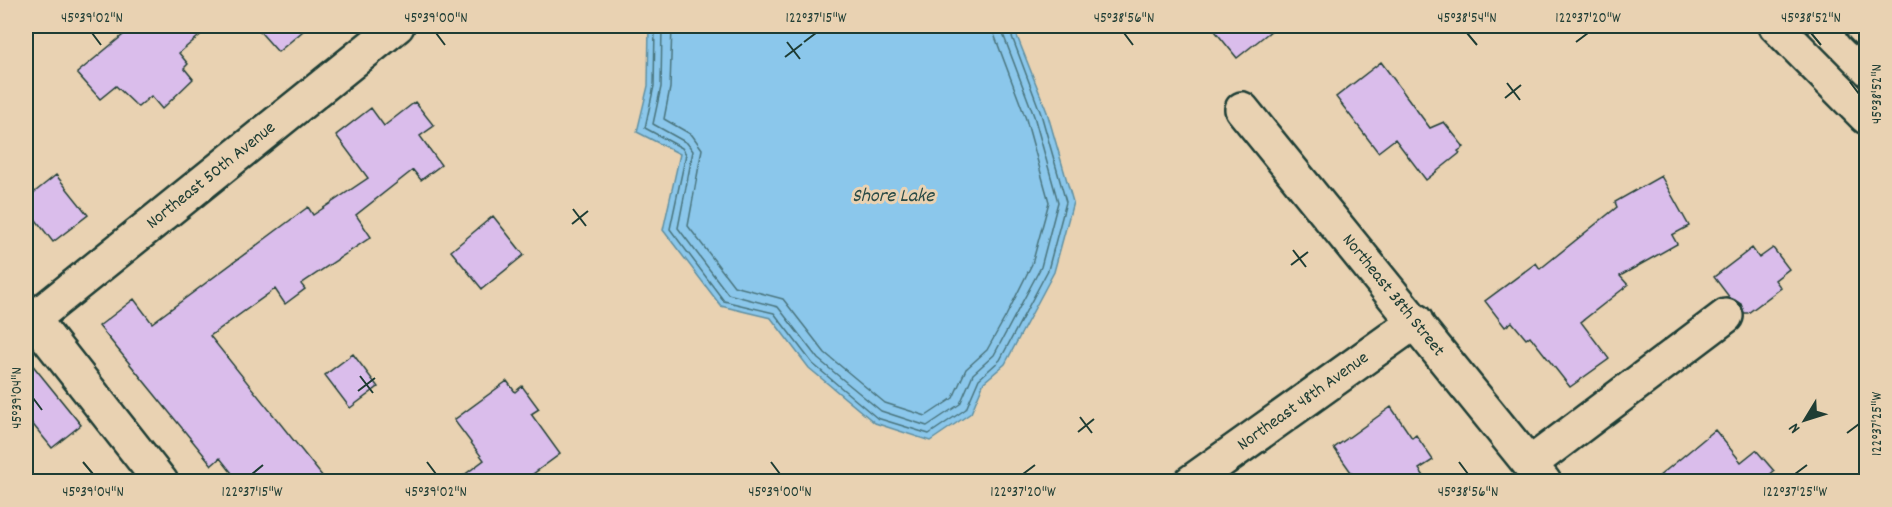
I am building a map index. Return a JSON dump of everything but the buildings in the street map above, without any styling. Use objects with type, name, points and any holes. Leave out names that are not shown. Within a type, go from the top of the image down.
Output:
[{"type":"main road","name":"Northeast 50th Avenue","points":[[29,322],[397,26]]},
{"type":"main road","points":[[1776,26],[1866,117]]},
{"type":"main road","points":[[1862,26],[1866,30]]},
{"type":"main road","name":"Northeast 38th Street","points":[[1242,109],[1537,473]]},
{"type":"main road","points":[[1537,473],[1726,316]]},
{"type":"main road","name":"Northeast 48th Avenue","points":[[1191,482],[1416,321]]},
{"type":"main road","points":[[29,322],[161,482]]},
{"type":"water","name":"Shore Lake","points":[[649,26],[1013,26],[1047,112],[1073,202],[1054,272],[1005,364],[984,382],[971,413],[930,441],[875,423],[809,368],[771,318],[721,306],[663,230],[680,154],[637,132],[648,86]]}]
